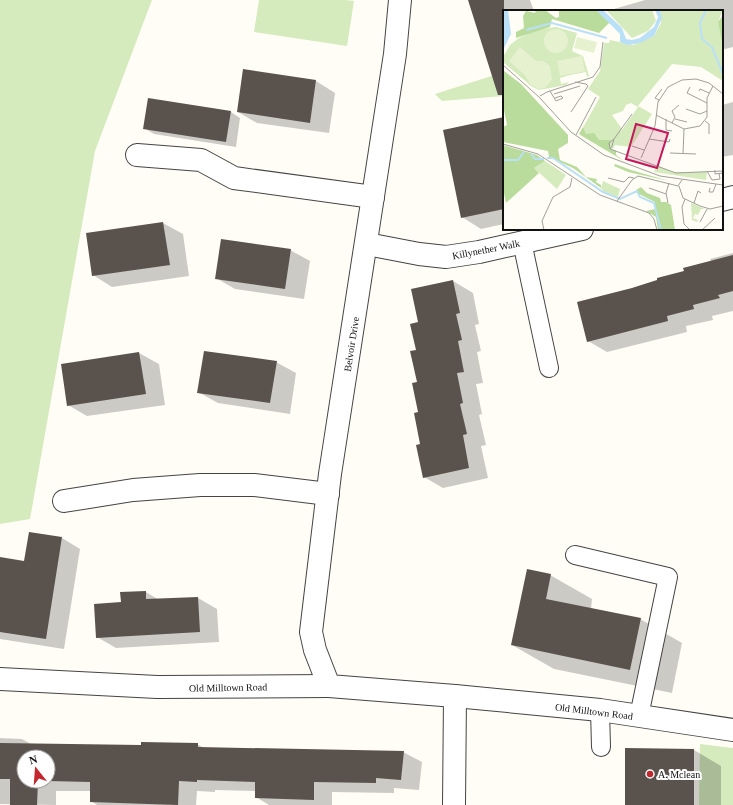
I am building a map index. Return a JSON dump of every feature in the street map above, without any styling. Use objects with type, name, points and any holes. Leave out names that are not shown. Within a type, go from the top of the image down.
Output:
[{"type":"street","name":"Belvoir Drive","points":[[329,686],[314,650],[311,632],[328,494],[395,54],[400,0]]},
{"type":"street","points":[[137,155],[201,160],[234,178],[373,197]]},
{"type":"street","points":[[723,200],[733,197]]},
{"type":"street","name":"Killynether Walk","points":[[366,244],[418,254],[446,257],[577,230]]},
{"type":"street","points":[[64,501],[133,490],[200,486],[254,485],[328,494]]},
{"type":"street","name":"Old Milltown Road","points":[[0,679],[157,687],[329,686],[600,710],[733,730]]},
{"type":"street","points":[[454,805],[455,696]]},
{"type":"lane","points":[[522,242],[549,368]]},
{"type":"lane","points":[[575,555],[668,577],[638,716]]},
{"type":"lane","points":[[600,710],[601,747]]},
{"type":"green space","points":[[0,0],[152,0],[95,151],[30,519],[0,524]]},
{"type":"green space","points":[[259,0],[354,1],[347,46],[254,32]]},
{"type":"green space","points":[[503,72],[503,96],[442,101],[435,94]]},
{"type":"green space","points":[[700,744],[733,748],[733,805],[699,805]]},
{"type":"building","points":[[468,0],[504,0],[503,95],[498,95]]},
{"type":"building","points":[[243,69],[316,80],[310,123],[237,112]]},
{"type":"building","points":[[148,98],[231,111],[226,142],[143,129]]},
{"type":"building","points":[[503,117],[503,209],[461,218],[443,130]]},
{"type":"building","points":[[163,222],[170,265],[92,276],[86,233]]},
{"type":"building","points":[[221,239],[291,249],[285,289],[215,279]]},
{"type":"building","points":[[733,255],[733,291],[718,295],[720,298],[693,305],[694,309],[667,316],[668,321],[587,342],[577,302],[632,288],[657,280],[657,278],[684,271],[683,268]]},
{"type":"building","points":[[453,280],[460,313],[456,314],[462,340],[458,341],[464,372],[457,373],[463,403],[460,404],[467,434],[463,435],[469,468],[423,478],[416,445],[420,444],[414,413],[418,412],[412,383],[417,382],[410,351],[416,350],[410,324],[418,322],[411,289]]},
{"type":"building","points":[[204,351],[277,361],[270,403],[197,393]]},
{"type":"building","points":[[139,352],[146,394],[67,406],[61,364]]},
{"type":"building","points":[[29,532],[62,537],[46,639],[0,632],[0,557],[24,561]]},
{"type":"building","points":[[527,569],[551,574],[546,599],[641,618],[630,670],[511,645]]},
{"type":"building","points":[[146,591],[146,599],[198,597],[200,632],[96,638],[94,604],[121,602],[120,592]]},
{"type":"building","points":[[141,742],[198,743],[198,747],[404,751],[401,780],[376,778],[376,783],[314,782],[314,800],[255,798],[255,782],[197,780],[197,782],[179,781],[178,805],[90,802],[90,782],[56,781],[56,749],[16,749],[16,789],[38,789],[37,805],[10,805],[10,779],[0,779],[0,743],[141,745]]},
{"type":"building","points":[[625,748],[694,749],[694,805],[625,805]]},
{"type":"place","name":"A. Mclean","points":[[650,774]]}]
